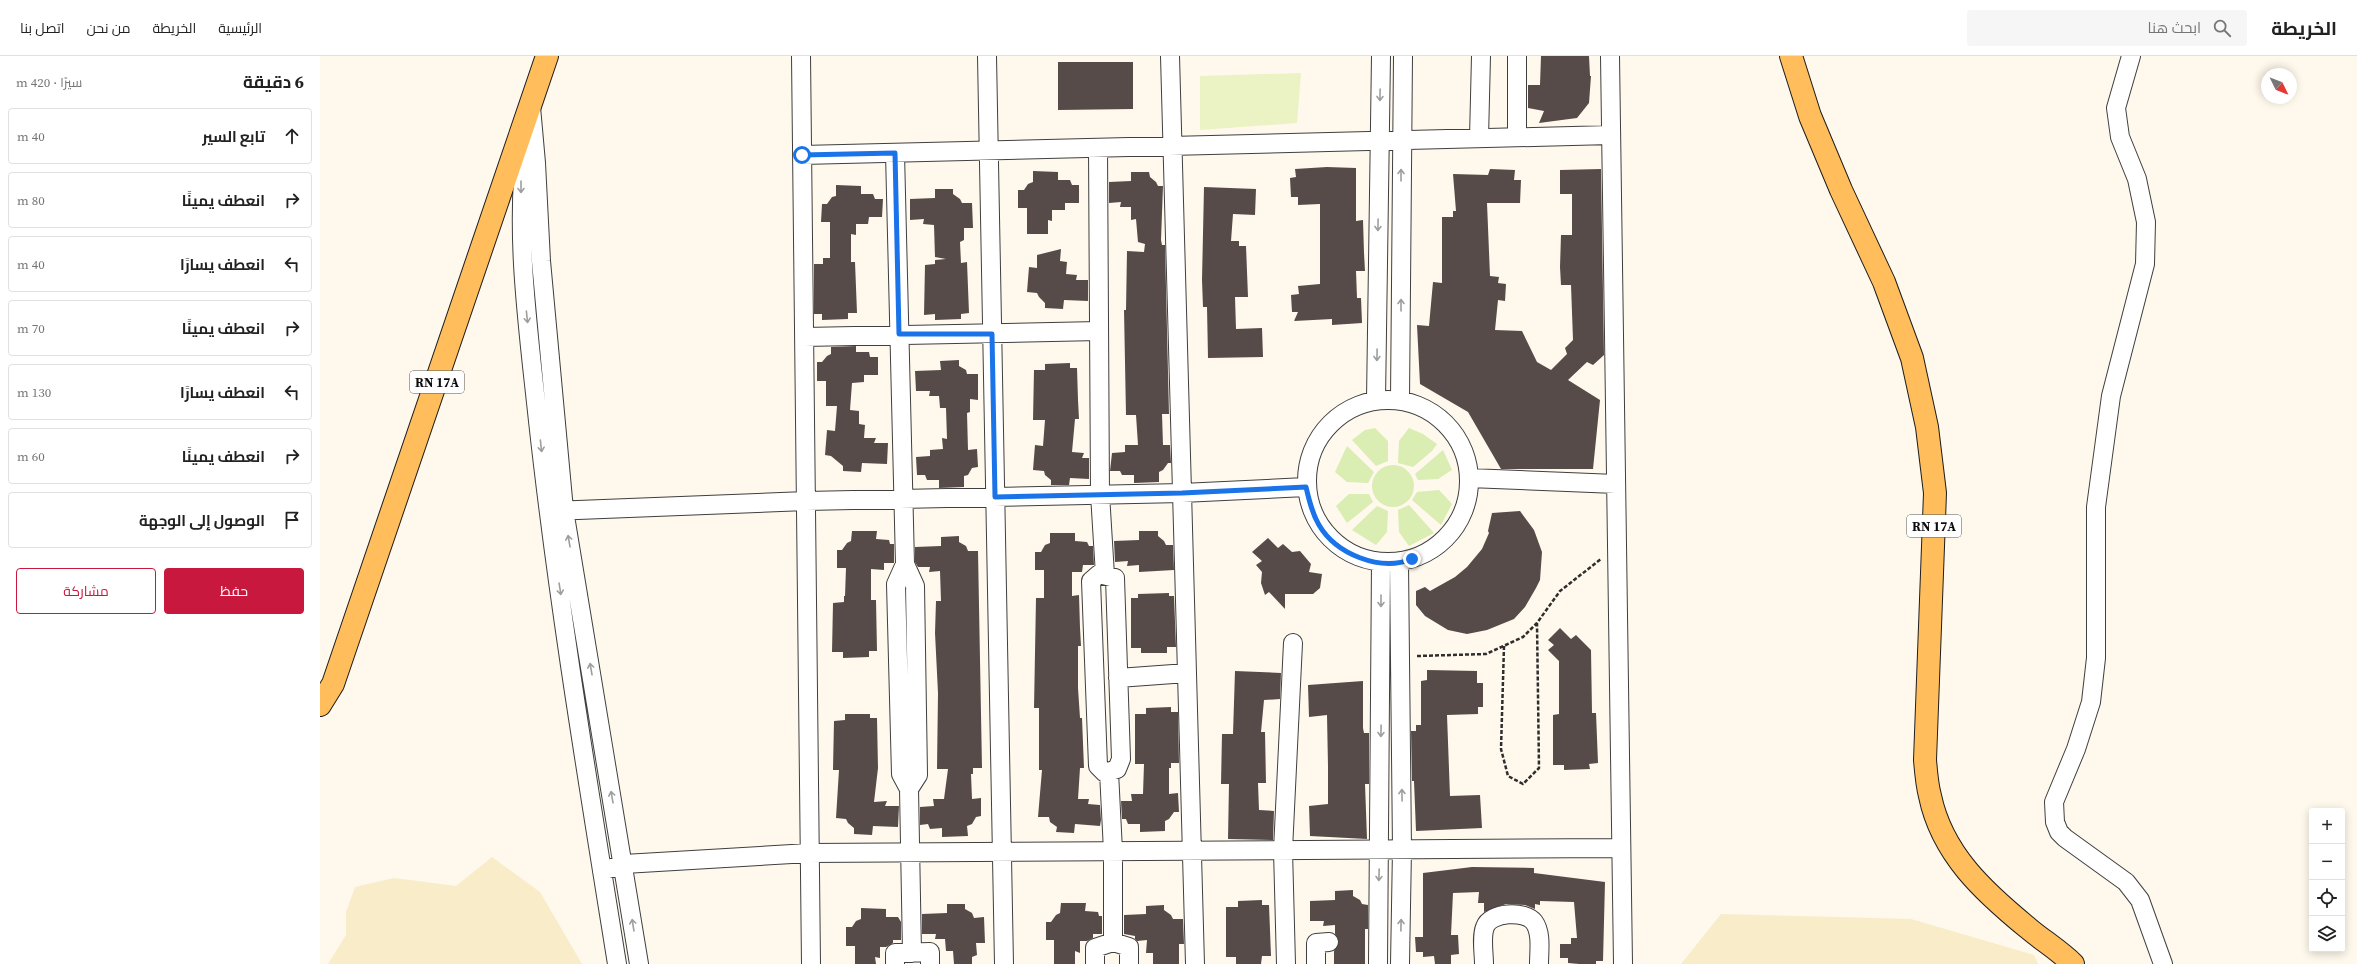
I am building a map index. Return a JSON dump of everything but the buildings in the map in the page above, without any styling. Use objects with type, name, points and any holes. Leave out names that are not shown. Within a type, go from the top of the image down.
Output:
[{"type":"main road","name":"RN 17A","points":[[320,705],[333,684],[531,107],[547,56]]},
{"type":"main road","name":"RN 17A","points":[[1791,56],[1810,116],[1841,190],[1884,282],[1912,358],[1927,427],[1935,493],[1925,760],[1930,797],[1939,825],[1965,871],[1986,892],[2073,964]]},
{"type":"street","points":[[801,56],[811,964]]},
{"type":"street","points":[[987,56],[1004,964]]},
{"type":"street","points":[[1170,56],[1195,964]]},
{"type":"street","points":[[1376,400],[1380,56]]},
{"type":"street","points":[[1400,400],[1403,56]]},
{"type":"street","points":[[1479,138],[1481,56]]},
{"type":"street","points":[[1517,56],[1517,137]]},
{"type":"street","points":[[1610,56],[1623,964]]},
{"type":"street","points":[[2131,56],[2116,108],[2120,137],[2137,179],[2146,222],[2145,264],[2111,396],[2096,507],[2096,658],[2091,702],[2076,749],[2057,794],[2053,812],[2055,822],[2062,835],[2126,882],[2140,900],[2163,964]]},
{"type":"street","points":[[531,107],[536,163],[556,511],[602,872],[617,964]]},
{"type":"street","points":[[802,155],[1611,135]]},
{"type":"street","points":[[1098,148],[1100,494],[1105,575]]},
{"type":"street","points":[[895,153],[905,564],[915,586],[918,775],[909,789],[912,953]]},
{"type":"street","points":[[804,337],[1099,331]]},
{"type":"street","points":[[1376,400],[1400,400],[1420,405],[1437,415],[1451,428],[1462,445],[1468,464],[1470,488],[1464,512],[1452,533],[1434,549],[1399,564],[1367,561],[1349,553],[1332,541],[1319,525],[1313,513],[1306,487],[1308,463],[1315,446],[1333,421],[1353,407],[1376,400]]},
{"type":"street","points":[[1469,478],[1616,484]]},
{"type":"street","points":[[556,511],[806,501],[1182,493],[1306,487]]},
{"type":"street","points":[[556,511],[624,864],[639,964]]},
{"type":"street","points":[[1378,964],[1382,658],[1381,562]]},
{"type":"street","points":[[1399,564],[1402,849],[1400,964]]},
{"type":"street","points":[[1099,574],[1115,578],[1118,678],[1121,759],[1117,769],[1105,773],[1098,766],[1091,581],[1099,574]]},
{"type":"street","points":[[1286,964],[1283,850],[1293,643]]},
{"type":"street","points":[[1382,658],[1400,657]]},
{"type":"street","points":[[1118,678],[1187,673]]},
{"type":"street","points":[[1109,772],[1113,851],[1113,942]]},
{"type":"street","points":[[602,872],[624,864],[810,853],[1621,848]]},
{"type":"street","points":[[1484,964],[1485,927],[1492,919],[1509,914],[1523,916],[1533,921],[1538,931],[1539,964]]},
{"type":"street","points":[[1095,964],[1095,948],[1113,942],[1128,947],[1129,964]]},
{"type":"street","points":[[1316,964],[1316,943],[1328,942]]},
{"type":"street","points":[[895,964],[895,953],[930,952],[930,964]]},
{"type":"path","points":[[1400,657],[1486,654],[1523,637],[1537,623],[1560,590],[1617,547]]},
{"type":"path","points":[[1504,646],[1501,749],[1508,776],[1523,784],[1539,768],[1537,623]]},
{"type":"shaded area","points":[[492,857],[540,892],[582,964],[328,964],[346,935],[346,912],[355,887],[394,878],[456,886]]},
{"type":"shaded area","points":[[1721,914],[1911,919],[2034,955],[2038,964],[1681,964]]},
{"type":"green space","points":[[1301,73],[1297,123],[1200,130],[1200,76]]},
{"type":"green space","points":[[1375,428],[1388,441],[1388,461],[1376,466],[1352,440],[1365,430]]},
{"type":"green space","points":[[1409,428],[1423,434],[1437,444],[1432,451],[1413,467],[1398,463],[1399,441]]},
{"type":"green space","points":[[1347,446],[1374,472],[1368,483],[1347,482],[1335,472]]},
{"type":"green space","points":[[1443,450],[1452,470],[1438,479],[1418,480],[1415,474]]},
{"type":"green space","points":[[1393,465],[1408,471],[1414,486],[1408,501],[1393,507],[1378,501],[1372,486],[1378,471]]},
{"type":"green space","points":[[1439,490],[1452,504],[1441,525],[1412,500],[1417,492]]},
{"type":"green space","points":[[1349,494],[1369,494],[1373,502],[1347,523],[1336,506]]},
{"type":"green space","points":[[1409,505],[1434,533],[1409,546],[1399,532],[1398,510]]},
{"type":"green space","points":[[1377,506],[1388,511],[1387,532],[1376,545],[1352,530]]},
{"type":"route","points":[[802,155],[895,153],[899,334],[992,334],[995,497],[1182,493],[1306,487],[1310,507],[1319,525],[1332,541],[1349,553],[1367,561],[1399,564],[1412,559]]}]
